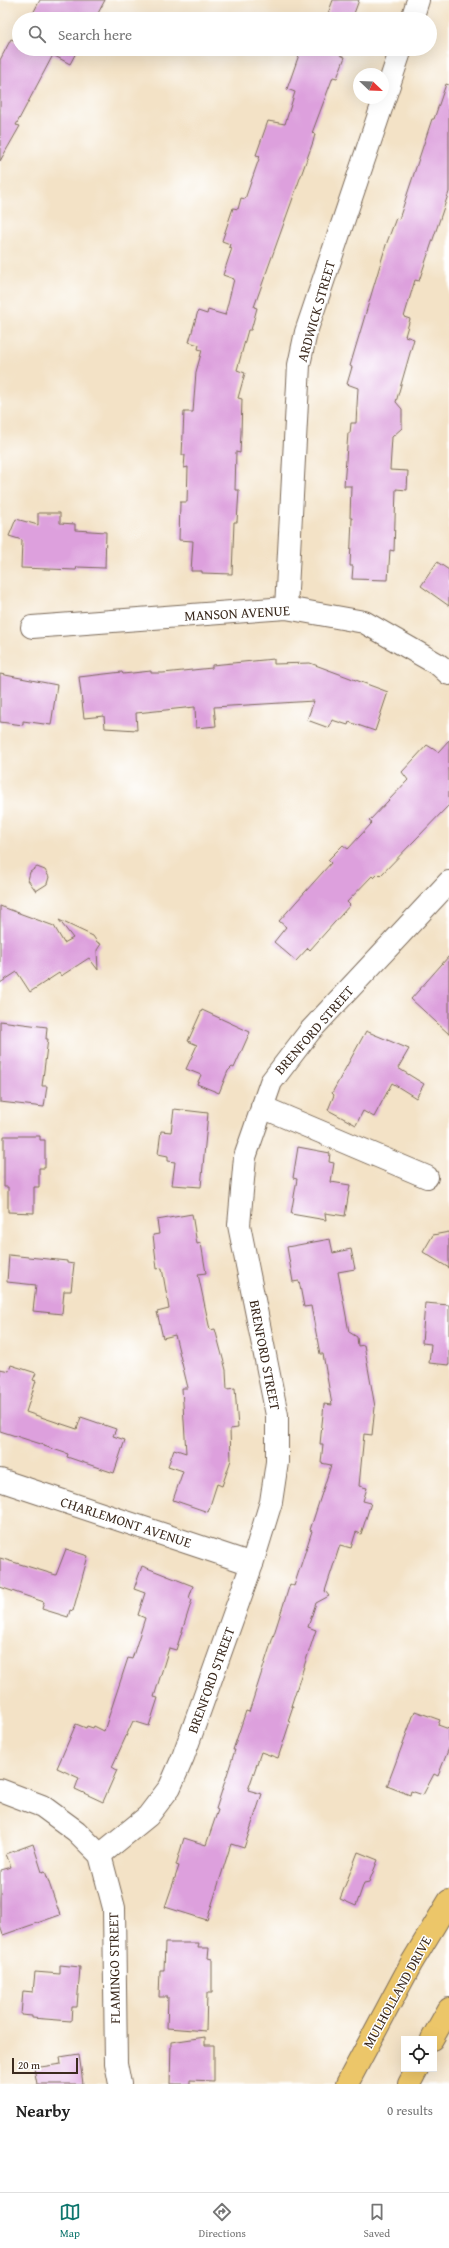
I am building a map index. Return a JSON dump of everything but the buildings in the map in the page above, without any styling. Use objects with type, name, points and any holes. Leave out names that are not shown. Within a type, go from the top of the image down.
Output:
[{"type":"main road","name":"MULHOLLAND DRIVE","points":[[347,2084],[411,1964],[449,1901]]},
{"type":"main road","points":[[434,2036],[449,2009]]},
{"type":"main road","points":[[409,2084],[415,2072]]},
{"type":"street","points":[[414,12],[418,0]]},
{"type":"street","name":"ARDWICK STREET","points":[[286,608],[299,365],[306,332],[400,56]]},
{"type":"street","name":"MANSON AVENUE","points":[[32,627],[286,608],[364,622],[439,665],[449,674]]},
{"type":"street","name":"BRENFORD STREET","points":[[100,1854],[148,1816],[170,1787],[184,1757],[252,1564],[270,1502],[277,1462],[277,1415],[239,1225],[245,1157],[262,1107],[271,1082],[310,1031],[449,882]]},
{"type":"street","points":[[262,1107],[427,1177]]},
{"type":"street","name":"CHARLEMONT AVENUE","points":[[0,1480],[252,1564]]},
{"type":"street","points":[[0,1790],[42,1806],[76,1831],[100,1854]]},
{"type":"street","name":"FLAMINGO STREET","points":[[100,1854],[114,1908],[116,2063],[120,2084]]}]
